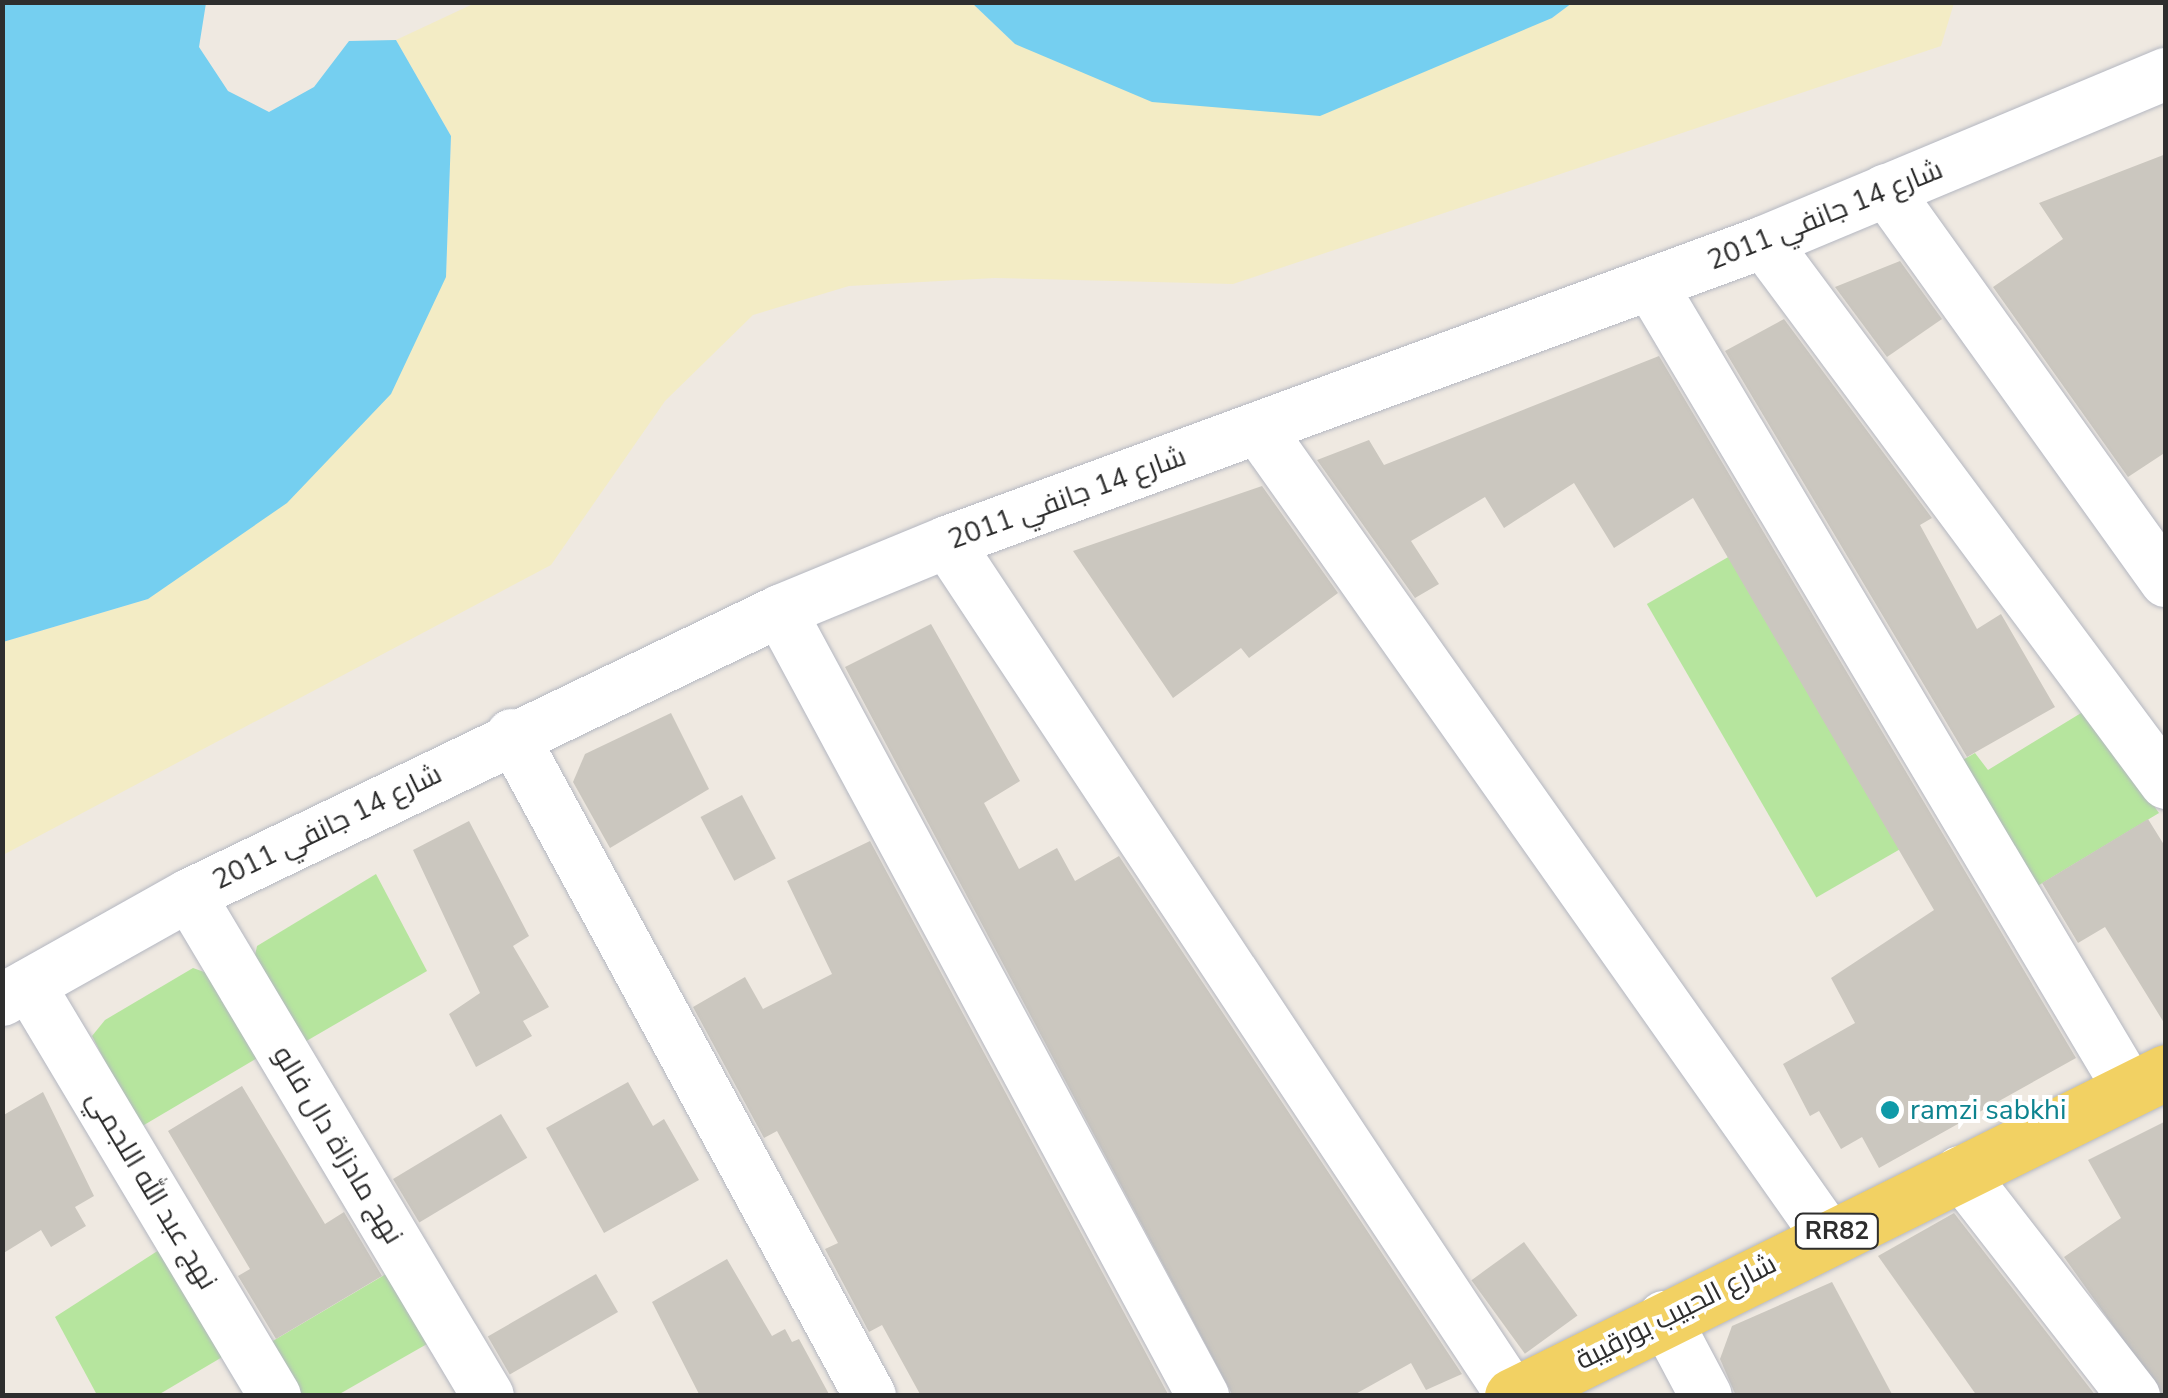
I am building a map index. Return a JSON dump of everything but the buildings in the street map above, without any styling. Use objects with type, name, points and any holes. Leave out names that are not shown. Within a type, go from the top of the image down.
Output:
[{"type":"main road","name":"شارع الحبيب بورقيبة","points":[[1512,1395],[2148,1081]]},
{"type":"street","name":"شارع 14 جانفي 2011","points":[[16,992],[189,896],[512,735],[780,611],[947,542],[1764,242],[2166,74]]},
{"type":"street","points":[[1886,190],[2166,581]]},
{"type":"street","points":[[1764,242],[2166,783]]},
{"type":"street","points":[[1650,286],[2148,1081]]},
{"type":"street","points":[[1258,428],[1828,1236]]},
{"type":"street","points":[[947,542],[1512,1395]]},
{"type":"street","points":[[780,611],[1203,1396]]},
{"type":"street","points":[[512,735],[870,1396]]},
{"type":"street","name":"نهج مادزاة دال فالو","points":[[189,896],[488,1396]]},
{"type":"street","name":"نهج عبد الله اللجمي","points":[[16,992],[274,1396]]},
{"type":"street","points":[[1960,1172],[2134,1396]]},
{"type":"street","points":[[1664,1317],[1706,1396]]},
{"type":"green space","points":[[1730,556],[1900,850],[1816,898],[1647,604]]},
{"type":"green space","points":[[2086,710],[2159,813],[2024,894],[1952,766],[1975,753],[1988,770]]},
{"type":"green space","points":[[376,874],[427,971],[303,1043],[254,960],[257,946]]},
{"type":"green space","points":[[193,968],[207,973],[259,1057],[139,1128],[92,1036],[105,1020]]},
{"type":"green space","points":[[159,1250],[224,1356],[158,1395],[97,1395],[55,1317]]},
{"type":"green space","points":[[386,1274],[427,1344],[336,1396],[295,1395],[266,1345]]},
{"type":"sand","points":[[475,3],[972,3],[1015,44],[1552,18],[1572,3],[1954,3],[1941,46],[1233,284],[995,278],[849,286],[753,315],[665,401],[551,565],[3,855],[3,642],[148,599],[446,277],[451,136],[396,40]]},
{"type":"water","points":[[3,2],[206,3],[199,47],[228,91],[269,112],[314,87],[349,41],[396,40],[451,136],[446,277],[391,394],[287,503],[148,599],[3,642]]},
{"type":"water","points":[[972,3],[1572,3],[1552,18],[1320,116],[1152,102],[1015,44]]},
{"type":"place","name":"ramzi sabkhi","points":[[1890,1110]]}]
